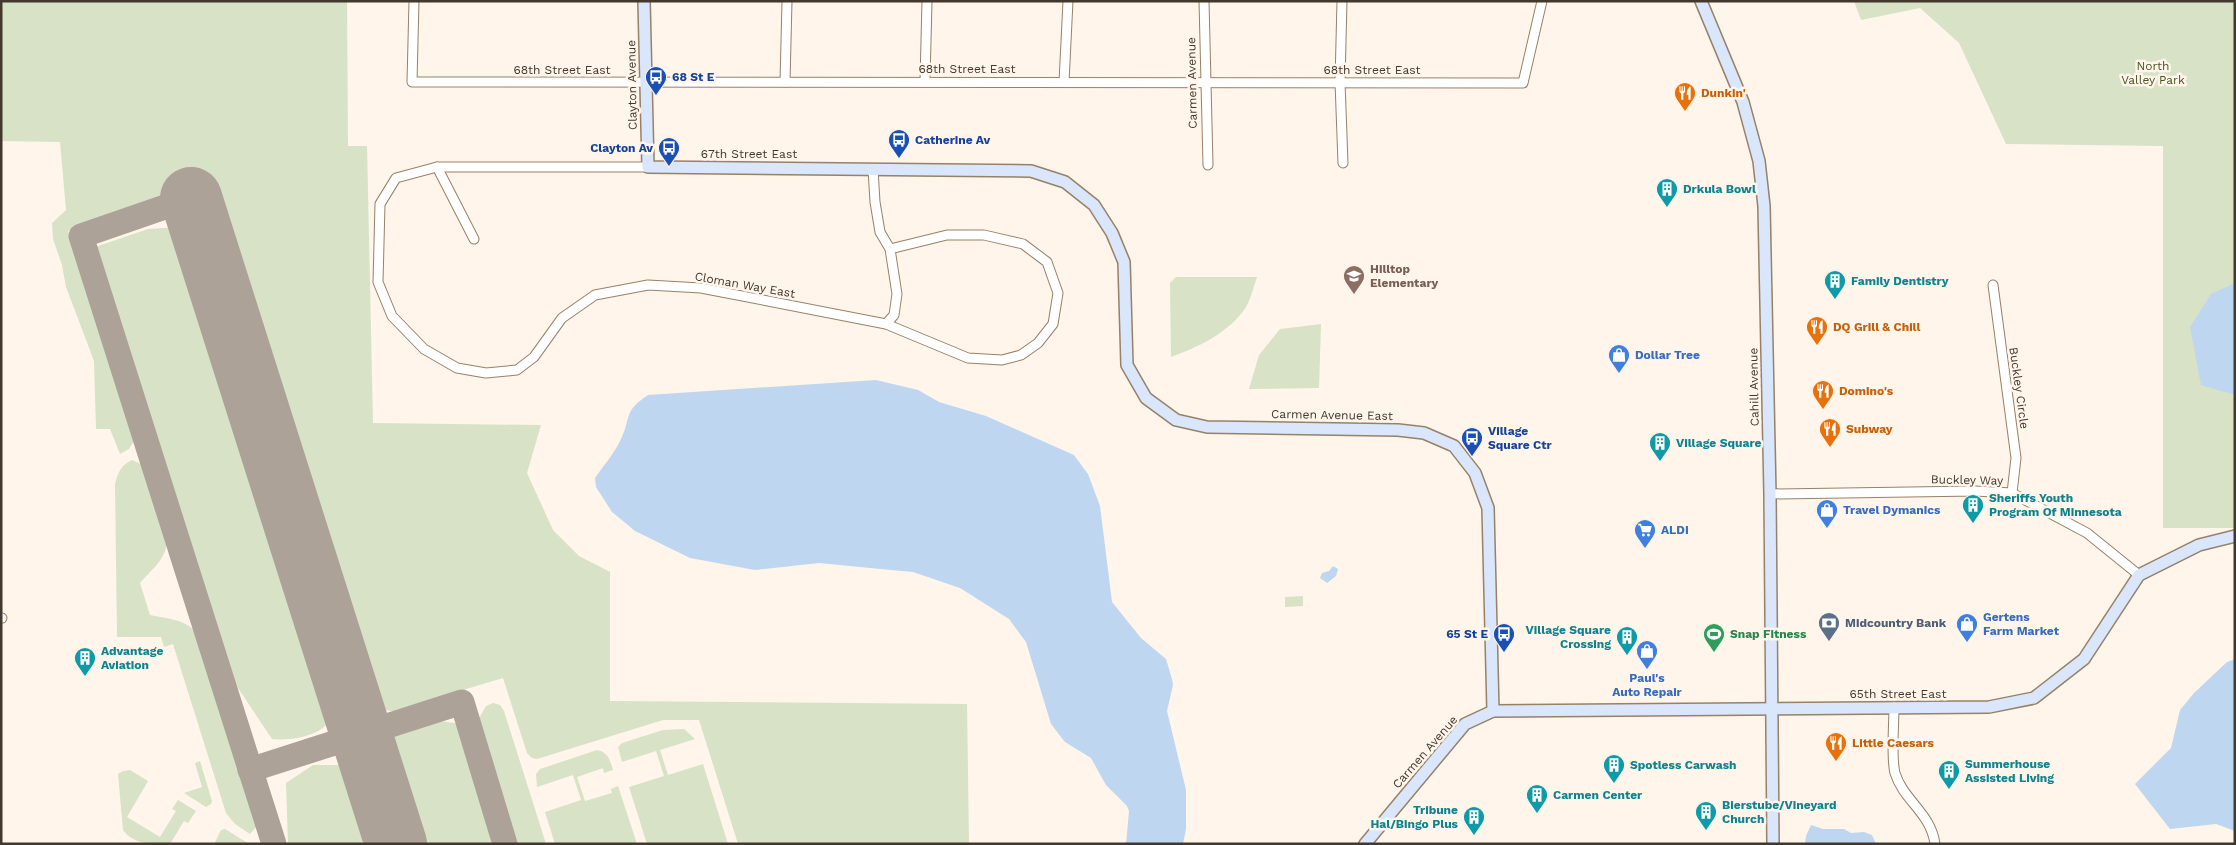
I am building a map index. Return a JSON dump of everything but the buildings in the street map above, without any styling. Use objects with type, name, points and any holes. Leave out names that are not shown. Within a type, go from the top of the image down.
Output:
[{"type":"street","name":"68th Street East","points":[[414,1],[412,82],[646,83],[925,81],[1523,83],[1542,1]]},
{"type":"street","name":"Clayton Avenue","points":[[644,1],[648,167]]},
{"type":"street","points":[[785,82],[787,1]]},
{"type":"street","points":[[925,81],[927,1]]},
{"type":"street","points":[[1064,82],[1068,1]]},
{"type":"street","name":"Carmen Avenue","points":[[1204,1],[1208,165]]},
{"type":"street","points":[[1342,1],[1340,82],[1343,163]]},
{"type":"street","name":"Cahill Avenue","points":[[1701,1],[1742,102],[1759,161],[1764,206],[1770,494],[1773,844]]},
{"type":"street","points":[[437,167],[474,239]]},
{"type":"street","name":"67th Street East","points":[[396,178],[437,167],[1031,171],[1065,182],[1094,205]]},
{"type":"street","points":[[873,169],[875,202],[880,232],[890,249],[897,294],[894,315],[886,324]]},
{"type":"street","name":"Cloman Way East","points":[[396,178],[380,204],[378,282],[392,316],[424,349],[457,368],[486,373],[517,370],[534,357],[562,318],[595,295],[648,285],[701,288],[886,324],[968,358],[1002,360],[1021,355],[1038,343],[1053,324],[1058,293],[1047,262],[1023,244],[984,235],[947,235],[890,249]]},
{"type":"street","name":"Carmen Avenue East","points":[[1094,205],[1112,233],[1124,262],[1127,365],[1146,398],[1176,420],[1207,427],[1398,430],[1424,433],[1454,446],[1474,474],[1488,508],[1493,711]]},
{"type":"street","name":"Buckley Circle","points":[[1993,285],[2016,458],[2012,493]]},
{"type":"street","name":"Buckley Way","points":[[1770,494],[1975,491],[2012,493],[2087,533],[2139,575]]},
{"type":"street","points":[[2139,575],[2199,545],[2235,536]]},
{"type":"street","name":"65th Street East","points":[[1493,711],[1989,707],[2034,698],[2084,659],[2139,575]]},
{"type":"street","points":[[1894,707],[1895,774],[1926,817],[1934,833],[1935,844]]},
{"type":"street","name":"Carmen Avenue","points":[[1365,844],[1465,724],[1493,711]]},
{"type":"green space","points":[[1,1],[347,1],[348,146],[367,146],[373,423],[541,425],[527,473],[553,530],[579,556],[610,572],[610,701],[967,704],[969,844],[738,844],[699,720],[663,720],[537,759],[532,758],[527,753],[503,678],[393,711],[385,710],[380,706],[370,695],[208,182],[144,202],[68,231],[136,438],[129,449],[120,454],[110,429],[96,429],[94,361],[66,287],[62,265],[53,239],[52,223],[66,210],[60,142],[1,141]]},
{"type":"green space","name":"North Valley Park","points":[[1854,1],[2235,1],[2235,528],[2163,528],[2163,146],[2006,144],[1959,43],[1920,8],[1861,20]]},
{"type":"green space","points":[[178,227],[332,715],[323,728],[307,736],[272,739],[234,682],[95,247],[148,229]]},
{"type":"green space","points":[[1176,277],[1257,277],[1246,307],[1231,324],[1202,344],[1171,357],[1170,283]]},
{"type":"green space","points":[[1321,324],[1319,388],[1249,389],[1259,355],[1280,329]]},
{"type":"green space","points":[[132,460],[143,465],[167,539],[162,558],[140,583],[150,615],[183,623],[198,635],[257,826],[250,834],[235,824],[226,813],[173,644],[164,647],[161,637],[117,637],[115,484],[120,469]]},
{"type":"green space","points":[[1303,596],[1303,606],[1285,607],[1285,597]]},
{"type":"green space","points":[[493,703],[500,705],[504,711],[546,844],[516,844],[478,720],[486,706]]},
{"type":"green space","points":[[439,721],[455,723],[462,732],[497,844],[418,844],[391,760],[391,742],[401,732]]},
{"type":"green space","points":[[684,729],[695,739],[660,750],[668,775],[703,764],[728,844],[647,844],[629,787],[664,776],[656,751],[622,762],[618,747],[622,743],[663,730]]},
{"type":"green space","points":[[597,750],[601,751],[610,760],[613,770],[604,773],[603,768],[577,777],[585,801],[612,793],[611,789],[618,786],[637,844],[555,844],[545,812],[581,800],[573,775],[537,787],[536,774],[540,769]]},
{"type":"green space","points":[[200,761],[212,801],[206,807],[184,793],[202,787],[195,763]]},
{"type":"green space","points":[[313,765],[345,765],[349,767],[373,844],[288,844],[286,783]]},
{"type":"green space","points":[[130,770],[148,781],[127,817],[160,837],[176,811],[172,809],[178,800],[196,811],[188,823],[184,821],[170,844],[144,843],[132,839],[123,830],[118,774]]},
{"type":"green space","points":[[225,829],[249,844],[214,844],[221,830]]},
{"type":"water","points":[[2235,283],[2235,395],[2201,385],[2190,327],[2211,294]]},
{"type":"water","points":[[876,380],[918,390],[939,402],[986,416],[1074,455],[1088,474],[1100,506],[1112,602],[1141,638],[1166,659],[1172,679],[1173,685],[1167,711],[1186,790],[1186,829],[1183,844],[1126,844],[1129,811],[1127,806],[1106,785],[1091,758],[1065,742],[1051,724],[1026,642],[1009,619],[960,588],[913,572],[819,563],[755,570],[690,558],[635,531],[612,512],[596,487],[595,478],[618,446],[631,411],[634,406],[648,395]]},
{"type":"water","points":[[1333,566],[1338,569],[1336,576],[1327,583],[1320,578],[1322,573],[1329,571]]},
{"type":"water","points":[[2235,659],[2235,831],[2216,824],[2170,829],[2135,784],[2171,748],[2180,710],[2194,693],[2227,662]]},
{"type":"water","points":[[1811,825],[1823,829],[1844,829],[1851,833],[1864,832],[1872,835],[1876,844],[1805,844]]},
{"type":"taxiway","points":[[191,198],[81,236],[274,844]]},
{"type":"taxiway","points":[[250,770],[462,702],[505,844]]},
{"type":"runway","points":[[191,198],[396,844]]},
{"type":"place","name":"68 St E","points":[[656,96]]},
{"type":"place","name":"Dunkin'","points":[[1685,112]]},
{"type":"place","name":"Catherine Av","points":[[899,159]]},
{"type":"place","name":"Clayton Av","points":[[669,167]]},
{"type":"place","name":"Drkula Bowl","points":[[1667,208]]},
{"type":"place","name":"Hilltop Elementary","points":[[1354,295]]},
{"type":"place","name":"Family Dentistry","points":[[1835,300]]},
{"type":"place","name":"DQ Grill & Chill","points":[[1817,346]]},
{"type":"place","name":"Dollar Tree","points":[[1619,374]]},
{"type":"place","name":"Domino's","points":[[1823,410]]},
{"type":"place","name":"Subway","points":[[1830,448]]},
{"type":"place","name":"Village Square Ctr","points":[[1472,457]]},
{"type":"place","name":"Village Square","points":[[1660,462]]},
{"type":"place","name":"Sheriffs Youth Program Of Minnesota","points":[[1973,524]]},
{"type":"place","name":"Travel Dymanics","points":[[1827,529]]},
{"type":"place","name":"ALDI","points":[[1645,549]]},
{"type":"place","name":"Midcountry Bank","points":[[1829,642]]},
{"type":"place","name":"Gertens Farm Market","points":[[1967,643]]},
{"type":"place","name":"65 St E","points":[[1504,653]]},
{"type":"place","name":"Snap Fitness","points":[[1714,653]]},
{"type":"place","name":"Village Square Crossing","points":[[1627,656]]},
{"type":"place","name":"Paul's Auto Repair","points":[[1647,670]]},
{"type":"place","name":"Advantage Aviation","points":[[85,677]]},
{"type":"place","name":"Little Caesars","points":[[1836,762]]},
{"type":"place","name":"Spotless Carwash","points":[[1614,784]]},
{"type":"place","name":"Summerhouse Assisted Living","points":[[1949,790]]},
{"type":"place","name":"Carmen Center","points":[[1537,814]]},
{"type":"place","name":"Bierstube/Vineyard Church","points":[[1706,831]]},
{"type":"place","name":"Tribune Hal/Bingo Plus","points":[[1474,836]]}]
